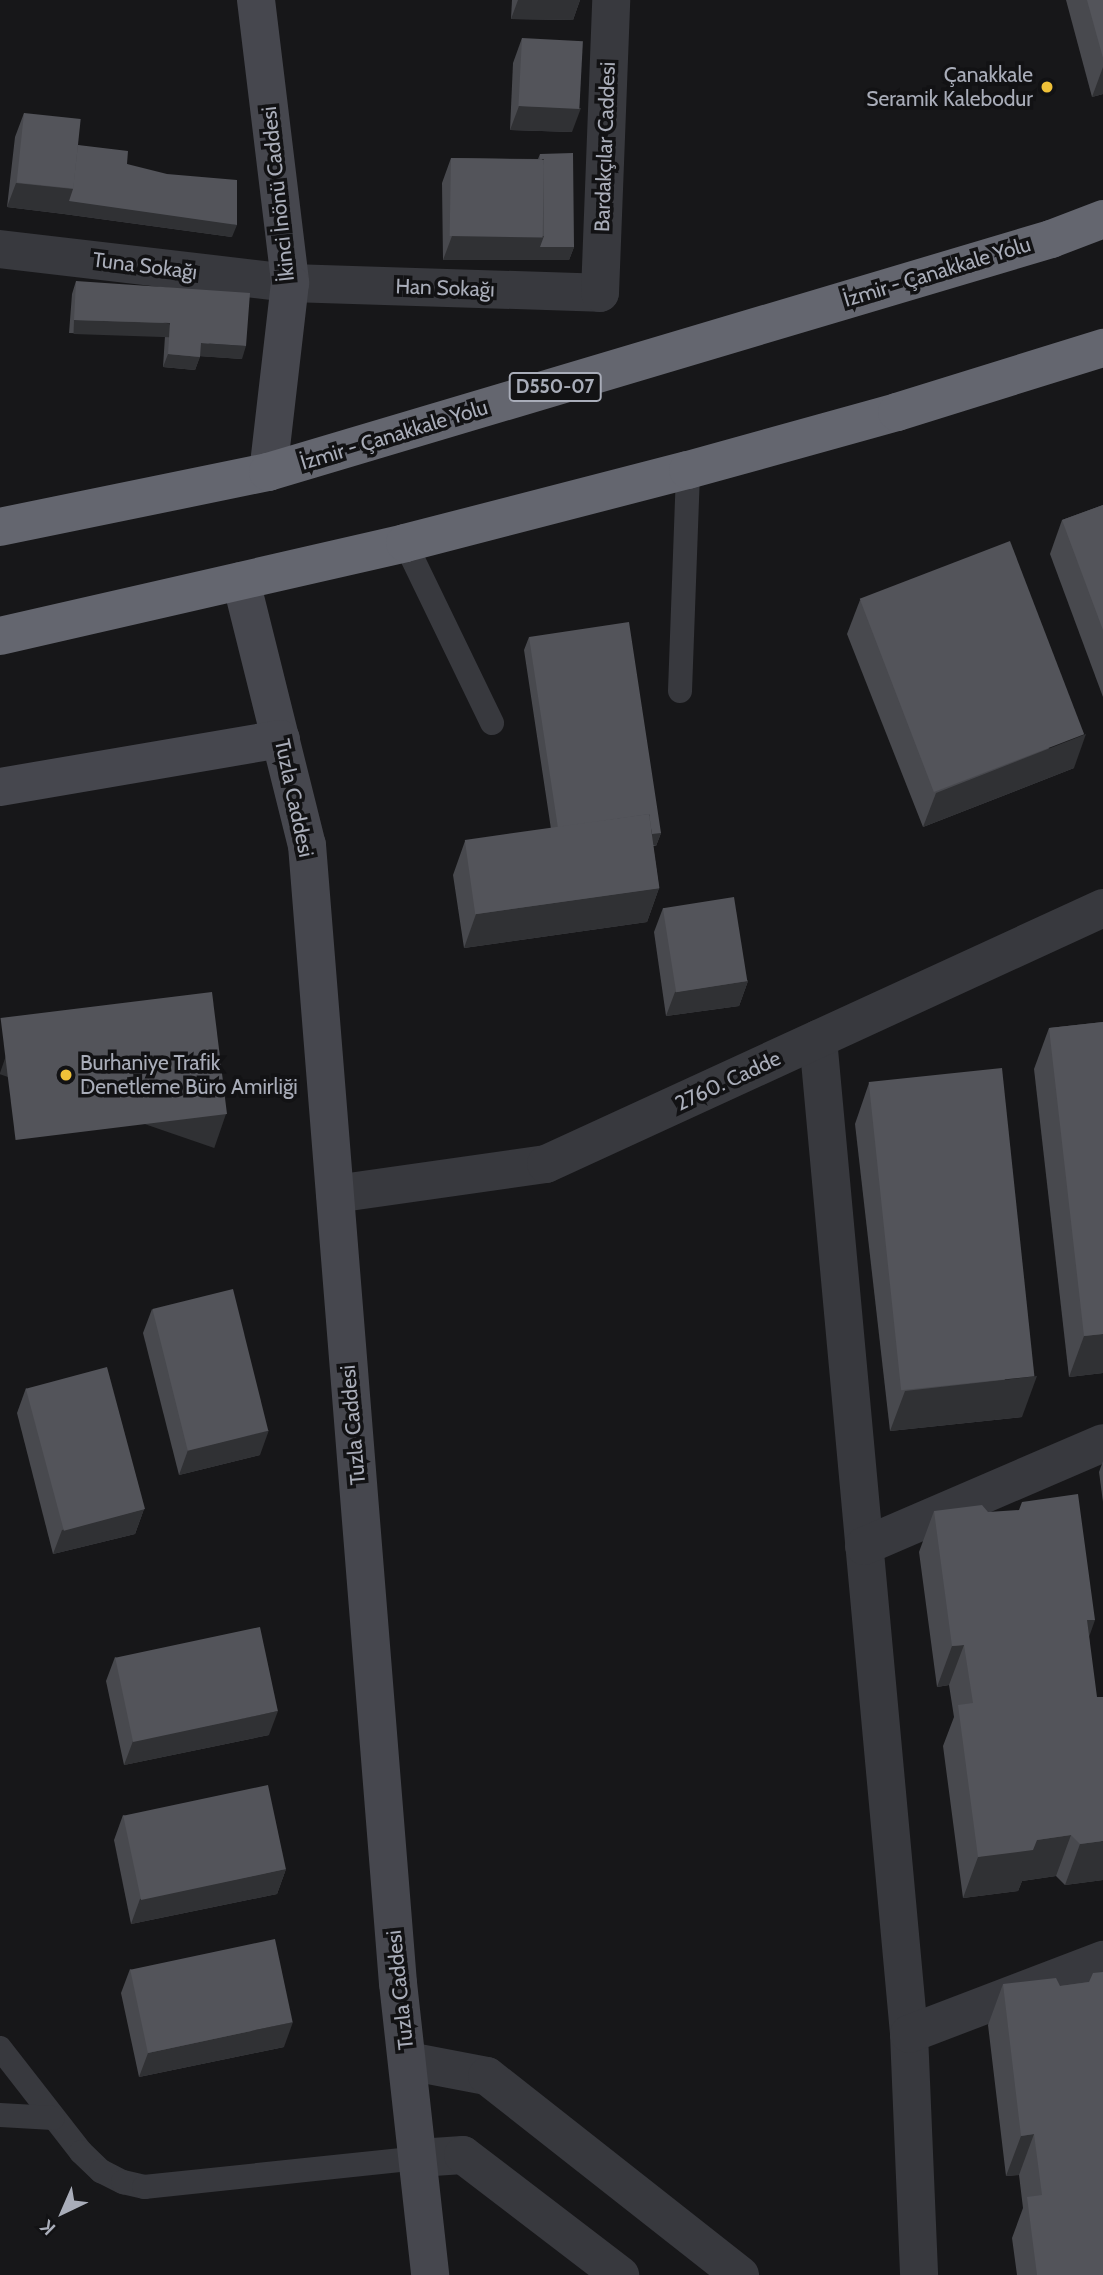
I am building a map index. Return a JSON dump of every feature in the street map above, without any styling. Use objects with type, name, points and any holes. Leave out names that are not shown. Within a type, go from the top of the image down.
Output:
[{"type":"highway","name":"İzmir - Çanakkale Yolu","points":[[0,527],[268,472],[1051,239],[1103,219]]},
{"type":"highway","points":[[0,636],[405,543],[688,470],[897,412],[1103,348]]},
{"type":"main road","name":"İkinci İnönü Caddesi","points":[[256,0],[290,283],[268,472]]},
{"type":"main road","name":"Tuzla Caddesi","points":[[241,581],[307,845],[397,1969],[430,2274]]},
{"type":"main road","points":[[0,787],[281,738]]},
{"type":"street","name":"Bardakçılar Caddesi","points":[[600,293],[611,0]]},
{"type":"street","name":"Tuna Sokağı","points":[[0,249],[290,283]]},
{"type":"street","name":"Han Sokağı","points":[[290,283],[600,293]]},
{"type":"street","name":"2760. Cadde","points":[[335,1194],[546,1164],[1103,908]]},
{"type":"street","points":[[817,1039],[909,2034],[919,2275]]},
{"type":"street","points":[[864,1546],[1103,1443]]},
{"type":"street","points":[[909,2034],[1103,1960]]},
{"type":"street","points":[[408,2061],[487,2076],[740,2275]]},
{"type":"street","points":[[418,2158],[463,2155],[620,2275]]},
{"type":"lane","points":[[680,691],[688,470]]},
{"type":"lane","points":[[405,543],[492,723]]},
{"type":"lane","points":[[0,2048],[53,2118],[101,2171],[144,2186],[418,2158]]},
{"type":"lane","points":[[0,2115],[53,2118]]},
{"type":"building","points":[[1087,0],[1103,0],[1103,58]]},
{"type":"building","points":[[522,38],[583,41],[579,109],[518,106]]},
{"type":"building","points":[[24,113],[81,119],[73,189],[17,183]]},
{"type":"building","points":[[78,145],[128,151],[127,164],[167,174],[237,180],[237,225],[69,201]]},
{"type":"building","points":[[573,153],[574,247],[540,247],[544,236],[544,159],[540,159],[540,154]]},
{"type":"building","points":[[451,158],[544,160],[543,238],[450,236]]},
{"type":"building","points":[[76,281],[250,293],[246,346],[201,343],[200,357],[168,354],[170,323],[74,320]]},
{"type":"building","points":[[1103,505],[1103,630],[1062,520]]},
{"type":"building","points":[[1010,541],[1084,734],[934,792],[860,599]]},
{"type":"building","points":[[629,622],[661,833],[652,834],[649,814],[558,828],[529,637]]},
{"type":"building","points":[[649,814],[659,888],[475,914],[465,840]]},
{"type":"building","points":[[734,897],[747,981],[676,992],[663,908]]},
{"type":"building","points":[[212,992],[227,1114],[16,1140],[1,1018]]},
{"type":"building","points":[[1103,1022],[1103,1334],[1084,1336],[1049,1028]]},
{"type":"building","points":[[1002,1068],[1034,1376],[901,1390],[869,1082]]},
{"type":"building","points":[[233,1289],[268,1431],[188,1451],[152,1309]]},
{"type":"building","points":[[107,1367],[145,1509],[64,1531],[26,1389]]},
{"type":"building","points":[[1078,1494],[1095,1620],[1087,1620],[1097,1697],[1103,1697],[1103,1841],[1080,1844],[1071,1835],[1037,1840],[1033,1850],[978,1857],[958,1705],[973,1703],[964,1645],[952,1646],[934,1511],[982,1505],[988,1512],[1019,1510],[1022,1502]]},
{"type":"building","points":[[260,1627],[278,1711],[133,1742],[115,1658]]},
{"type":"building","points":[[268,1785],[286,1869],[141,1900],[123,1816]]},
{"type":"building","points":[[275,1939],[293,2022],[148,2053],[130,1970]]},
{"type":"building","points":[[1103,1972],[1103,2275],[1037,2275],[1027,2197],[1042,2195],[1034,2134],[1021,2136],[1003,1984],[1056,1978],[1060,1986],[1089,1982],[1093,1973]]},
{"type":"place","name":"Çanakkale Seramik Kalebodur","points":[[1047,87]]},
{"type":"place","name":"Burhaniye Trafik Denetleme Büro Amirliği","points":[[66,1075]]}]
